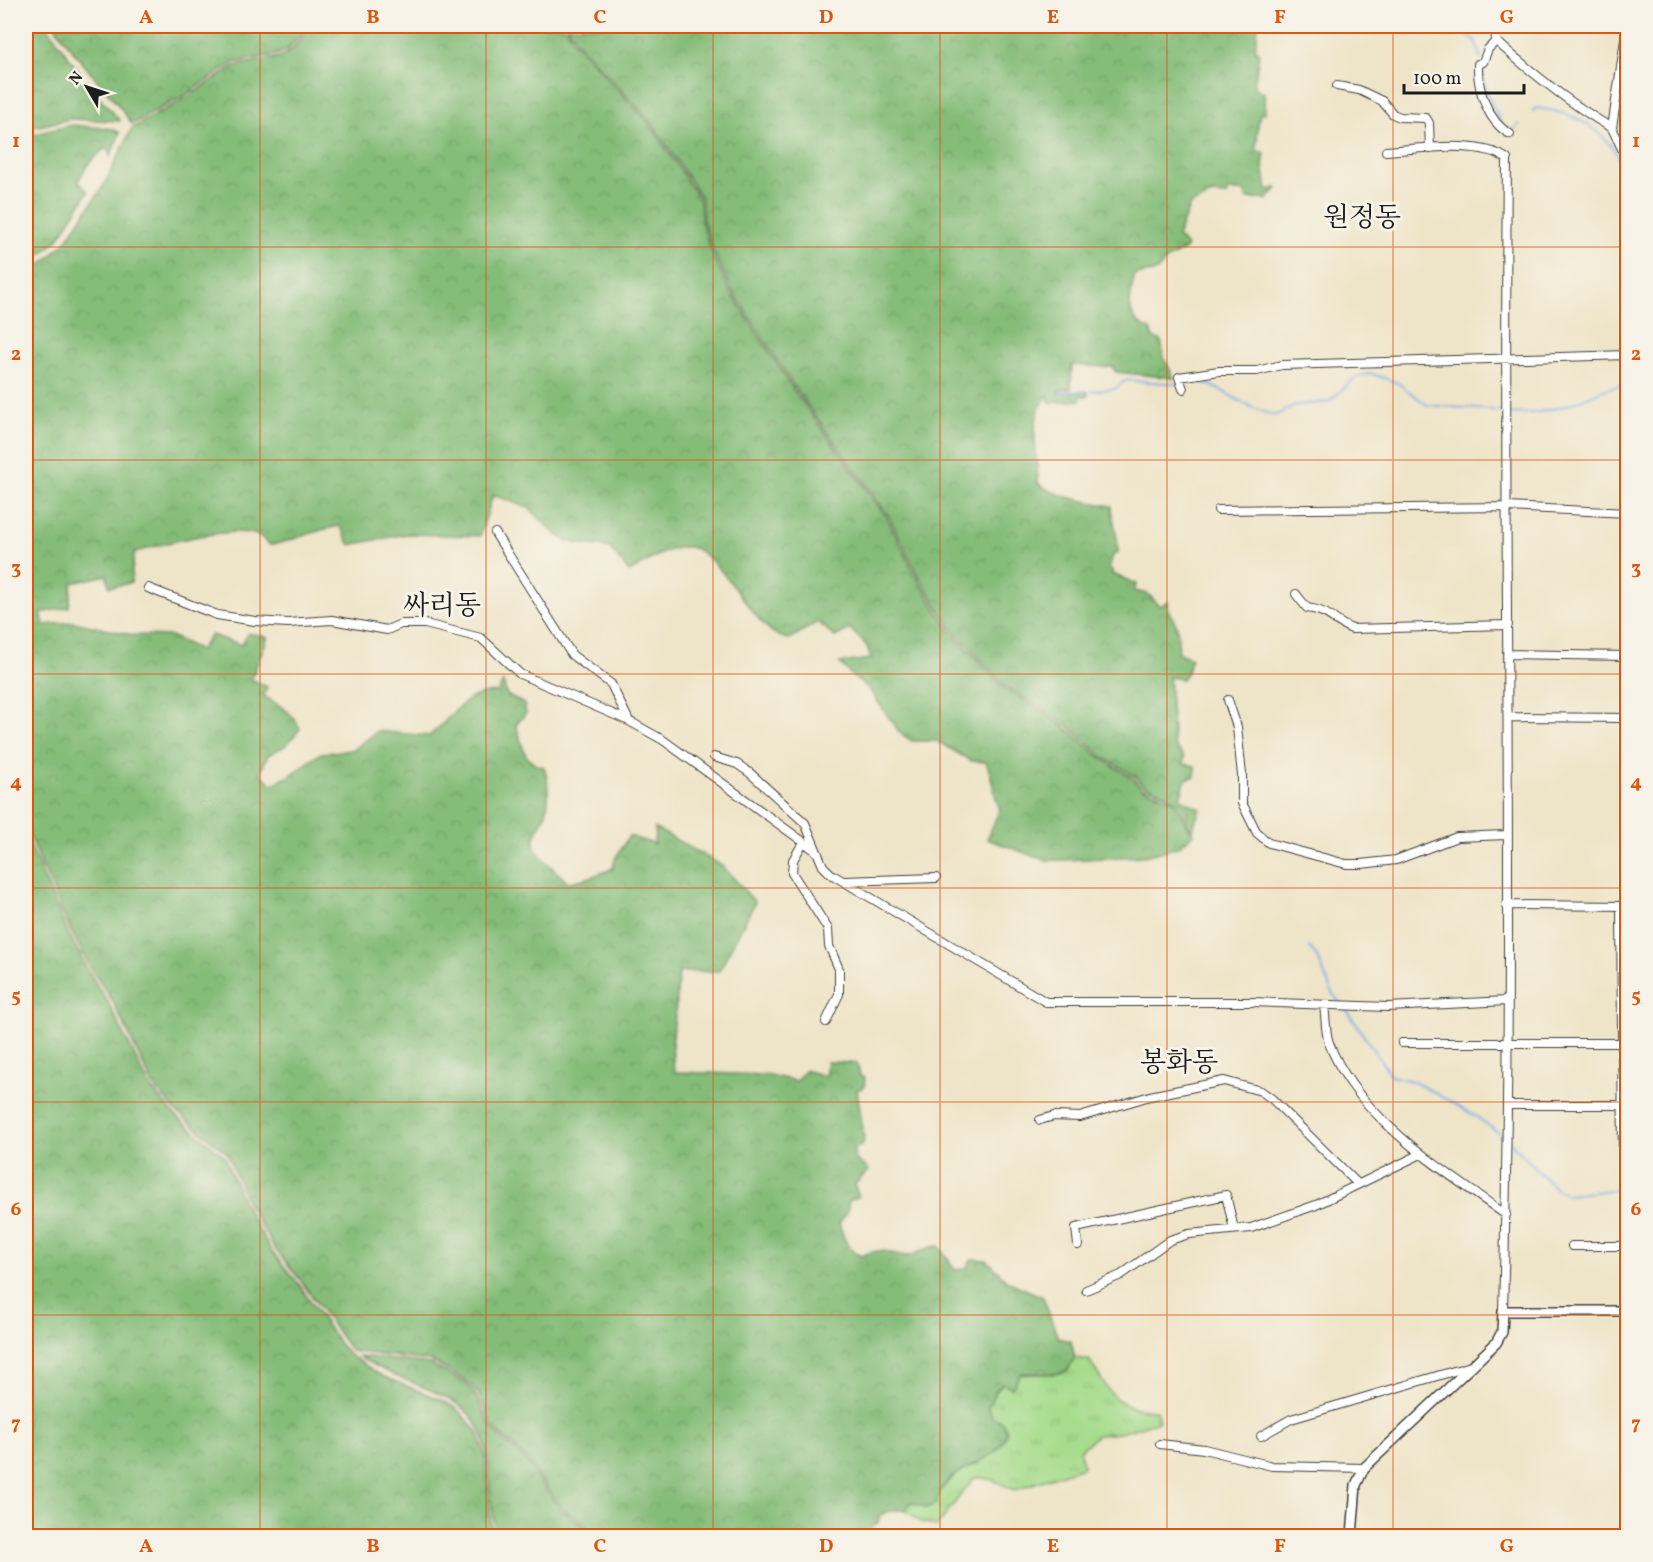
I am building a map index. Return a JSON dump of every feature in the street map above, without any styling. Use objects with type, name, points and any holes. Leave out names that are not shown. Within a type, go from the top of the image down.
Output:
[{"type":"street","points":[[1495,26],[1496,41],[1576,106],[1611,128],[1628,161]]},
{"type":"street","points":[[1611,128],[1628,26]]},
{"type":"street","points":[[1496,41],[1488,49],[1478,76],[1490,114],[1500,129],[1510,134]]},
{"type":"street","points":[[1337,86],[1359,90],[1382,101],[1393,114],[1400,117],[1426,118],[1430,123],[1430,149]]},
{"type":"street","points":[[1352,1536],[1356,1485],[1364,1468],[1496,1343],[1502,1332],[1506,1215],[1508,507],[1505,357],[1507,159],[1483,148],[1386,151]]},
{"type":"street","points":[[1183,389],[1179,377],[1219,371],[1257,371],[1282,365],[1628,355]]},
{"type":"street","points":[[1218,510],[1508,507],[1628,513]]},
{"type":"street","points":[[495,532],[572,655],[611,684],[629,721]]},
{"type":"street","points":[[147,588],[217,615],[255,621],[288,623],[332,620],[387,630],[401,624],[419,623],[481,638],[520,674],[629,721],[709,771],[816,851]]},
{"type":"street","points":[[1296,594],[1307,608],[1323,610],[1342,626],[1352,629],[1508,625]]},
{"type":"street","points":[[1508,654],[1628,656]]},
{"type":"street","points":[[1227,700],[1237,728],[1242,775],[1242,803],[1257,833],[1269,843],[1346,864],[1361,864],[1396,860],[1457,837],[1506,835]]},
{"type":"street","points":[[1508,717],[1628,718]]},
{"type":"street","points":[[714,756],[737,764],[805,823],[823,866],[843,881],[1046,1002],[1252,1002],[1348,1007],[1507,1001]]},
{"type":"street","points":[[803,843],[793,860],[792,873],[828,929],[829,946],[839,969],[839,993],[826,1022]]},
{"type":"street","points":[[843,881],[936,878]]},
{"type":"street","points":[[1506,905],[1624,906],[1623,1158]]},
{"type":"street","points":[[1324,1006],[1329,1041],[1340,1065],[1388,1125],[1421,1154],[1506,1215]]},
{"type":"street","points":[[1402,1042],[1625,1043]]},
{"type":"street","points":[[1040,1120],[1054,1116],[1080,1117],[1150,1096],[1224,1081],[1261,1091],[1272,1099],[1358,1185]]},
{"type":"street","points":[[1507,1105],[1625,1105]]},
{"type":"street","points":[[1086,1290],[1121,1275],[1170,1240],[1189,1234],[1251,1228],[1316,1205],[1421,1154]]},
{"type":"street","points":[[1078,1245],[1076,1228],[1226,1195],[1234,1229]]},
{"type":"street","points":[[1572,1246],[1628,1246]]},
{"type":"street","points":[[1503,1311],[1628,1311]]},
{"type":"street","points":[[1261,1436],[1291,1419],[1471,1366]]},
{"type":"street","points":[[1160,1444],[1204,1449],[1272,1466],[1364,1468]]},
{"type":"green space","points":[[26,26],[47,26],[84,79],[120,121],[70,119],[26,129]]},
{"type":"green space","points":[[55,26],[307,26],[290,48],[278,54],[233,63],[184,96],[132,124],[73,52]]},
{"type":"green space","points":[[310,26],[560,26],[566,28],[574,42],[650,124],[687,180],[700,201],[701,219],[711,251],[730,291],[793,389],[886,516],[917,578],[948,628],[1003,687],[1066,728],[1099,757],[1133,778],[1141,787],[1172,800],[1184,813],[1184,822],[1194,834],[1178,847],[1144,856],[1065,860],[1044,860],[987,839],[1000,809],[986,762],[971,761],[937,741],[912,741],[900,733],[868,688],[840,663],[871,659],[867,646],[850,629],[835,637],[818,622],[789,639],[779,636],[763,624],[715,565],[697,550],[689,547],[673,549],[629,572],[610,548],[566,541],[553,532],[529,508],[493,495],[480,536],[406,534],[350,545],[340,526],[270,545],[259,536],[248,533],[233,532],[197,537],[134,553],[131,583],[109,587],[107,575],[72,583],[69,607],[41,613],[44,625],[73,622],[133,635],[171,636],[200,650],[211,635],[242,645],[248,633],[268,637],[251,679],[267,687],[264,696],[289,713],[300,729],[285,746],[268,755],[260,773],[272,784],[288,777],[321,753],[352,750],[378,731],[429,736],[468,700],[486,693],[498,692],[503,682],[507,695],[524,704],[526,713],[516,725],[524,752],[531,761],[544,767],[547,777],[547,809],[534,839],[535,848],[564,879],[568,882],[580,880],[613,868],[615,859],[629,836],[654,844],[655,828],[723,866],[755,902],[719,971],[679,972],[672,1046],[674,1072],[767,1075],[796,1081],[805,1070],[825,1076],[827,1062],[857,1063],[860,1076],[865,1078],[864,1087],[857,1090],[864,1138],[863,1145],[854,1149],[855,1159],[869,1170],[855,1184],[858,1197],[849,1201],[847,1213],[839,1223],[849,1247],[861,1256],[882,1251],[907,1256],[939,1246],[955,1270],[966,1268],[972,1259],[987,1260],[1007,1281],[1043,1297],[1058,1338],[1071,1341],[1075,1358],[1067,1371],[1055,1374],[1021,1373],[1012,1388],[1003,1383],[996,1390],[988,1407],[992,1417],[1002,1421],[1007,1431],[1001,1445],[982,1461],[960,1471],[950,1479],[942,1489],[936,1504],[926,1508],[911,1502],[905,1510],[892,1510],[880,1515],[878,1523],[872,1526],[871,1536],[598,1536],[561,1507],[526,1458],[493,1427],[478,1393],[465,1380],[431,1361],[351,1351],[275,1249],[247,1202],[227,1153],[177,1112],[153,1085],[112,1000],[91,969],[67,923],[26,827],[26,278],[64,244],[104,185],[132,128],[186,98],[234,66],[279,57],[292,50]]},
{"type":"green space","points":[[567,26],[1258,26],[1255,49],[1259,54],[1254,87],[1264,93],[1265,113],[1260,113],[1256,150],[1265,153],[1263,165],[1267,190],[1277,188],[1268,199],[1247,199],[1244,191],[1229,191],[1226,195],[1213,194],[1190,205],[1177,237],[1187,246],[1167,259],[1157,271],[1135,275],[1133,283],[1130,300],[1132,314],[1142,325],[1150,329],[1153,338],[1161,340],[1164,358],[1174,378],[1116,372],[1113,367],[1072,365],[1071,389],[1059,390],[1058,393],[1088,392],[1088,396],[1081,396],[1080,400],[1050,403],[1048,396],[1041,405],[1035,425],[1038,483],[1052,492],[1112,506],[1118,553],[1113,555],[1109,568],[1113,571],[1112,574],[1137,584],[1134,591],[1148,594],[1160,606],[1168,602],[1169,612],[1177,626],[1179,653],[1191,658],[1189,669],[1182,679],[1169,677],[1174,745],[1184,757],[1184,764],[1195,766],[1195,777],[1186,779],[1180,798],[1200,809],[1192,830],[1186,821],[1187,812],[1181,805],[1165,794],[1143,785],[1135,776],[1101,756],[1068,726],[1004,685],[950,626],[919,577],[888,515],[795,388],[732,290],[713,250],[703,219],[702,200],[689,179],[652,123],[576,41]]},
{"type":"green space","points":[[72,125],[113,129],[120,133],[110,157],[109,150],[104,149],[88,164],[78,181],[88,192],[58,239],[26,268],[26,136]]},
{"type":"green space","points":[[26,836],[64,924],[88,971],[108,1002],[150,1087],[175,1115],[224,1156],[244,1204],[272,1252],[298,1283],[338,1342],[348,1354],[382,1376],[456,1408],[478,1432],[485,1456],[492,1536],[26,1536]]},
{"type":"green space","points":[[358,1356],[430,1364],[464,1382],[475,1394],[491,1428],[524,1459],[559,1508],[594,1536],[496,1536],[485,1444],[475,1421],[456,1403]]},
{"type":"green space","points":[[1075,1358],[1089,1360],[1108,1390],[1122,1403],[1131,1407],[1156,1410],[1159,1421],[1120,1433],[1097,1435],[1080,1451],[1083,1467],[1015,1490],[989,1479],[973,1479],[937,1526],[921,1522],[905,1510],[911,1501],[926,1507],[956,1475],[979,1463],[992,1417],[988,1407],[1003,1383],[1020,1375],[1067,1371]]},
{"type":"waterway","points":[[1455,26],[1475,40],[1481,59]]},
{"type":"waterway","points":[[1482,68],[1487,94],[1500,121]]},
{"type":"waterway","points":[[1532,112],[1536,108],[1580,120],[1603,137],[1621,160],[1628,175]]},
{"type":"waterway","points":[[1508,129],[1512,130],[1520,124]]},
{"type":"waterway","points":[[1184,382],[1194,381],[1217,388],[1253,408],[1277,415],[1295,405],[1329,402],[1356,377],[1370,373],[1398,383],[1427,405],[1501,411]]},
{"type":"waterway","points":[[1091,391],[1115,389],[1126,380],[1180,384]]},
{"type":"waterway","points":[[1509,413],[1530,413],[1565,406],[1596,393],[1628,385]]},
{"type":"waterway","points":[[1060,392],[1087,391]]},
{"type":"waterway","points":[[1309,947],[1319,960],[1330,989],[1340,1003]]},
{"type":"waterway","points":[[1346,1009],[1391,1076],[1412,1081],[1435,1093],[1477,1117],[1504,1137]]},
{"type":"waterway","points":[[1509,1141],[1555,1188],[1567,1195],[1628,1188]]},
{"type":"district","name":"원정동","points":[[1362,217]]},
{"type":"district","name":"싸리동","points":[[442,605]]},
{"type":"district","name":"봉화동","points":[[1179,1062]]}]
